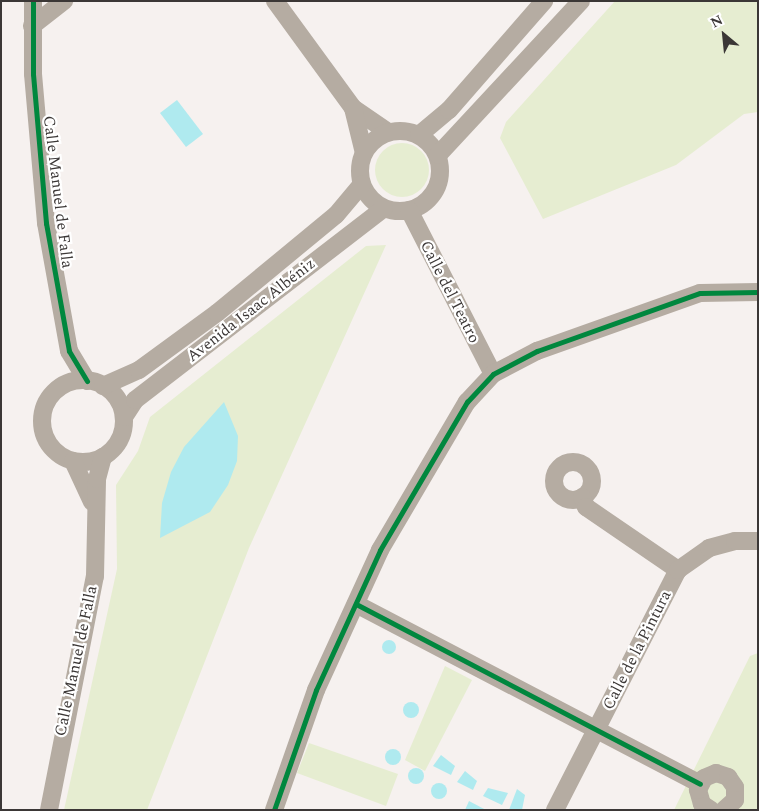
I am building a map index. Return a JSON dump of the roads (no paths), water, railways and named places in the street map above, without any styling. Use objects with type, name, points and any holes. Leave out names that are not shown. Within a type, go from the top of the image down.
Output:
[{"type":"street","name":"Calle Manuel de Falla","points":[[33,1],[32,26],[43,194],[70,351],[60,387]]},
{"type":"street","points":[[32,26],[64,1]]},
{"type":"street","points":[[275,1],[353,108],[388,132],[419,135],[438,155],[439,183],[433,195],[409,210],[384,208],[362,184],[364,153],[353,108]]},
{"type":"street","points":[[419,135],[449,110],[544,1]]},
{"type":"street","points":[[438,155],[581,1]]},
{"type":"street","points":[[364,153],[388,132]]},
{"type":"street","name":"Avenida Isaac Albéniz","points":[[95,383],[139,370],[217,313],[336,215],[362,184]]},
{"type":"street","name":"Avenida Isaac Albéniz","points":[[124,417],[143,394],[384,208]]},
{"type":"street","name":"Calle del Teatro","points":[[409,210],[493,374]]},
{"type":"street","points":[[274,810],[316,690],[380,550],[467,402],[493,374],[537,351],[700,293],[758,292]]},
{"type":"street","name":"Calle Manuel de Falla","points":[[70,351],[95,383]]},
{"type":"street","points":[[95,383],[117,399],[124,417],[115,447],[103,457],[73,461],[53,450],[42,429],[45,405],[60,387],[95,383]]},
{"type":"street","name":"Calle Manuel de Falla","points":[[49,810],[95,576],[95,512],[103,457]]},
{"type":"street","name":"Calle Manuel de Falla","points":[[73,461],[87,484],[95,512]]},
{"type":"street","points":[[582,497],[586,507],[678,570]]},
{"type":"street","name":"Calle de la Pintura","points":[[555,810],[678,570],[709,548],[735,540],[758,541]]},
{"type":"street","points":[[356,604],[595,731],[700,784]]},
{"type":"street","points":[[700,784],[716,774],[733,782],[735,800],[724,810]]},
{"type":"street","points":[[700,784],[699,798],[711,810]]},
{"type":"water","points":[[177,100],[203,134],[186,147],[160,113]]},
{"type":"water","points":[[224,402],[238,436],[237,461],[228,485],[210,512],[160,538],[162,503],[171,472],[184,447]]},
{"type":"water","points":[[386,640],[392,640],[396,647],[392,654],[386,654],[382,650],[382,644]]},
{"type":"water","points":[[411,702],[419,710],[411,718],[403,710]]},
{"type":"water","points":[[390,749],[396,749],[401,754],[399,763],[390,765],[385,760],[385,754]]},
{"type":"water","points":[[441,755],[455,766],[451,775],[433,766]]},
{"type":"water","points":[[416,768],[422,770],[424,776],[422,782],[416,784],[410,782],[408,776],[410,770]]},
{"type":"water","points":[[465,771],[477,781],[473,790],[457,782]]},
{"type":"water","points":[[436,783],[442,783],[447,788],[445,797],[436,799],[431,794],[431,788]]},
{"type":"water","points":[[488,788],[508,793],[502,805],[483,796]]},
{"type":"water","points":[[517,789],[525,795],[522,810],[509,810]]},
{"type":"water","points":[[469,801],[486,810],[465,810]]}]
